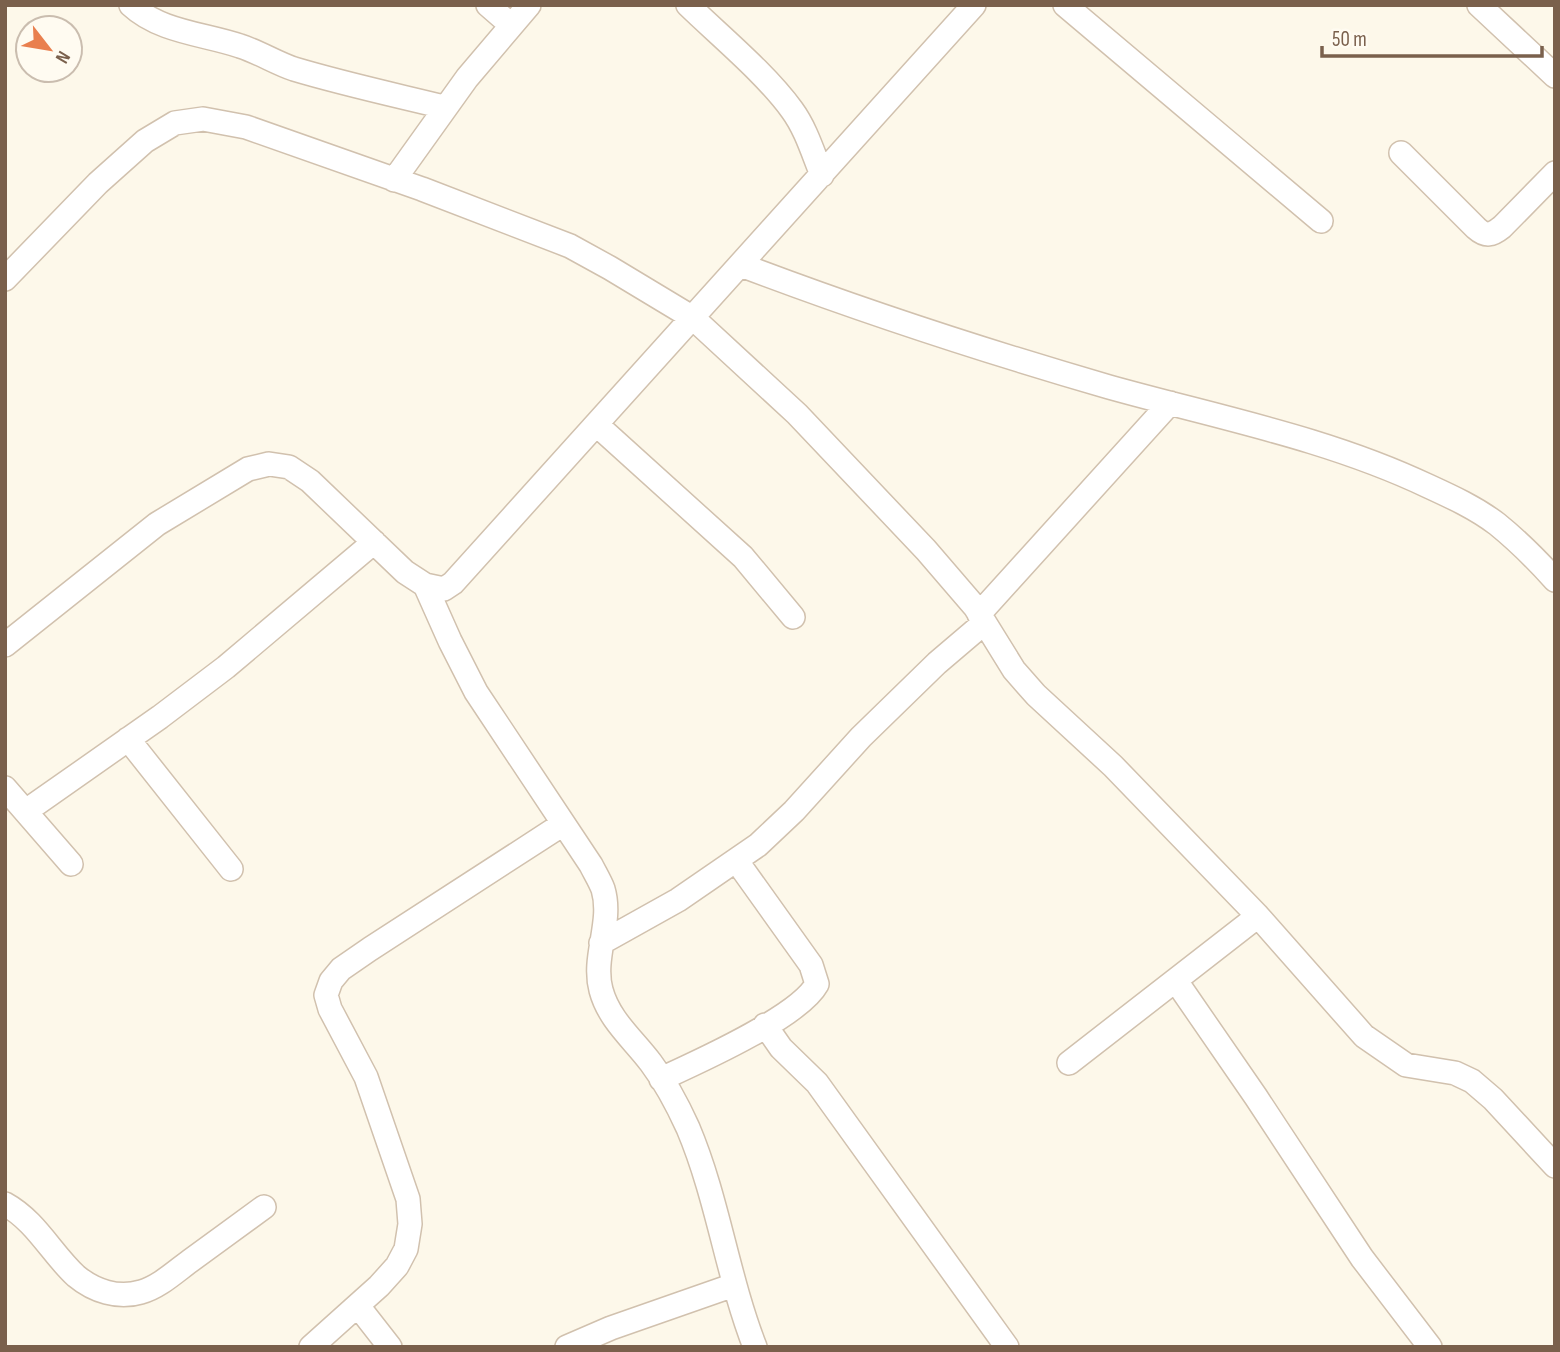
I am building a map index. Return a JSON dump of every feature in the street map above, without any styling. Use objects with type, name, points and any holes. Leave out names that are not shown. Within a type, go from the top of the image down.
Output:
[{"type":"street","points":[[131,5],[162,23],[240,46],[292,68],[444,107]]},
{"type":"street","points":[[488,5],[511,25]]},
{"type":"street","points":[[394,180],[444,107],[528,5]]},
{"type":"street","points":[[688,5],[793,111],[807,135],[822,175]]},
{"type":"street","points":[[5,645],[157,524],[248,469],[269,464],[289,467],[310,481],[405,572],[425,585],[444,589],[453,583],[597,425],[974,5]]},
{"type":"street","points":[[1065,5],[1321,221]]},
{"type":"street","points":[[1479,5],[1555,76]]},
{"type":"street","points":[[6,275],[98,183],[145,141],[175,123],[203,119],[246,127],[570,246],[693,318],[797,414],[926,550],[982,618],[1014,670],[1036,695],[1114,766],[1258,916],[1364,1036],[1406,1065],[1455,1073],[1472,1081],[1546,1146],[1555,1166]]},
{"type":"street","points":[[1401,153],[1476,228],[1487,235],[1494,234],[1502,227],[1555,173]]},
{"type":"street","points":[[741,265],[906,325],[1305,440],[1410,477],[1471,507],[1497,524],[1555,580]]},
{"type":"street","points":[[601,943],[678,900],[758,845],[794,811],[861,737],[982,618],[1170,403]]},
{"type":"street","points":[[597,425],[743,558],[793,617]]},
{"type":"street","points":[[26,811],[226,667],[374,542]]},
{"type":"street","points":[[425,585],[476,692],[591,866],[604,890],[605,915],[598,968],[600,988],[607,1008],[662,1079],[688,1127],[716,1207],[734,1285],[755,1347]]},
{"type":"street","points":[[128,739],[231,869]]},
{"type":"street","points":[[5,788],[71,864]]},
{"type":"street","points":[[311,1347],[358,1306],[397,1266],[406,1249],[410,1224],[408,1199],[366,1077],[330,1009],[326,995],[331,981],[341,970],[370,949],[563,824]]},
{"type":"street","points":[[662,1079],[765,1026],[813,992],[817,984],[816,976],[799,946],[736,860]]},
{"type":"street","points":[[1069,1063],[1258,916]]},
{"type":"street","points":[[1176,981],[1362,1258],[1430,1347]]},
{"type":"street","points":[[765,1026],[782,1048],[817,1083],[1007,1347]]},
{"type":"street","points":[[5,1204],[22,1214],[76,1276],[94,1288],[109,1293],[126,1294],[142,1292],[162,1282],[264,1207]]},
{"type":"street","points":[[567,1347],[611,1328],[734,1285]]},
{"type":"street","points":[[358,1306],[390,1347]]}]
